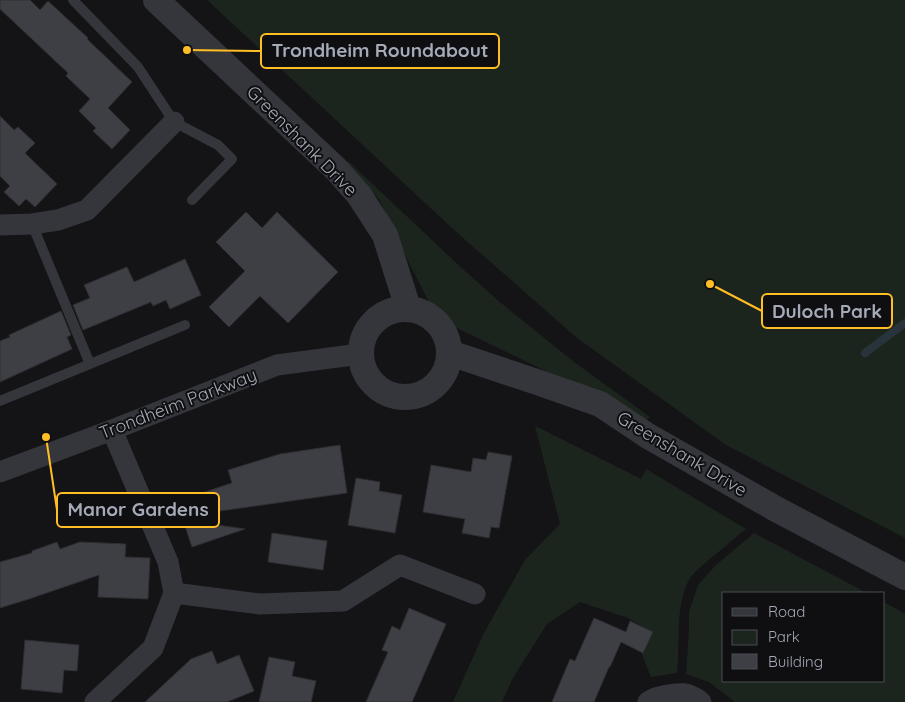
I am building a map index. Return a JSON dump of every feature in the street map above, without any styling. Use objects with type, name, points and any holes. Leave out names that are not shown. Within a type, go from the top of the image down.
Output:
[{"type":"street","name":"Greenshank Drive","points":[[156,0],[336,169],[359,195],[385,235],[408,308]]},
{"type":"street","points":[[0,225],[32,224],[58,220],[88,210],[174,122]]},
{"type":"street","points":[[408,308],[421,311],[433,318],[442,328],[448,339],[450,353],[444,373],[430,390],[416,396],[402,398],[389,395],[368,379],[362,367],[360,354],[362,339],[369,326],[380,316],[394,310],[408,308]]},
{"type":"street","name":"Greenshank Drive","points":[[450,353],[600,404],[648,436],[776,509],[905,577]]},
{"type":"street","name":"Trondheim Parkway","points":[[0,472],[277,365],[360,354]]},
{"type":"street","points":[[95,702],[153,648],[174,592],[168,562],[112,430]]},
{"type":"street","points":[[174,592],[260,604],[343,601],[400,565],[475,594]]},
{"type":"street","points":[[648,702],[652,698],[678,693],[693,696],[701,702]]},
{"type":"lane","points":[[73,0],[138,67],[174,122],[218,145],[232,159],[192,200]]},
{"type":"lane","points":[[32,224],[90,364]]},
{"type":"lane","points":[[0,400],[184,325]]},
{"type":"green space","points":[[207,0],[905,0],[905,538],[726,445],[577,338],[453,229]]},
{"type":"green space","points":[[348,161],[501,303],[574,362],[650,417],[646,420],[453,326],[431,306],[379,199],[344,165]]},
{"type":"green space","points":[[535,426],[641,479],[646,469],[746,529],[690,578],[685,589],[680,612],[677,673],[651,677],[641,652],[650,631],[628,618],[580,602],[547,624],[513,678],[502,702],[453,702],[484,633],[525,560],[560,524]]},
{"type":"green space","points":[[754,533],[865,592],[722,592],[722,682],[885,682],[885,603],[905,614],[905,702],[735,702],[709,682],[686,674],[689,612],[698,585],[716,565]]},
{"type":"building","points":[[0,0],[30,0],[40,10],[48,1],[132,82],[108,108],[130,130],[112,149],[93,131],[96,128],[79,111],[90,99],[66,76],[68,73],[0,9]]},
{"type":"building","points":[[0,116],[14,130],[18,127],[35,143],[25,153],[57,184],[35,207],[26,199],[19,206],[4,192],[10,186],[0,176]]},
{"type":"building","points":[[246,212],[262,228],[277,212],[338,272],[288,323],[260,296],[229,327],[209,307],[245,271],[216,242]]},
{"type":"building","points":[[185,259],[201,295],[170,309],[166,300],[153,306],[151,302],[83,330],[73,305],[90,298],[84,285],[127,267],[134,282]]},
{"type":"building","points":[[61,311],[71,335],[67,337],[72,349],[0,382],[0,341]]},
{"type":"building","points":[[340,445],[347,493],[206,513],[199,494],[232,483],[228,470],[280,454]]},
{"type":"building","points":[[488,452],[512,456],[499,528],[491,527],[489,538],[462,533],[465,519],[423,512],[431,465],[471,472],[473,458],[486,460]]},
{"type":"building","points":[[356,478],[380,482],[379,491],[402,495],[395,533],[348,525]]},
{"type":"building","points":[[183,520],[245,529],[192,547]]},
{"type":"building","points":[[272,533],[327,541],[323,570],[268,562]]},
{"type":"building","points":[[57,542],[60,549],[80,542],[126,544],[125,557],[150,558],[148,599],[98,597],[99,575],[0,608],[0,562],[32,553],[32,551]]},
{"type":"building","points":[[409,608],[446,624],[412,702],[366,702],[388,652],[382,650],[392,626],[400,630]]},
{"type":"building","points":[[594,618],[626,632],[630,621],[653,632],[643,653],[621,642],[594,702],[552,702],[570,659],[575,661]]},
{"type":"building","points":[[25,640],[79,645],[77,671],[64,670],[62,693],[21,689]]},
{"type":"building","points":[[212,651],[217,664],[239,655],[254,691],[227,702],[145,702],[191,659]]},
{"type":"building","points":[[269,657],[295,662],[292,676],[316,681],[311,702],[259,702]]},
{"type":"waterway","points":[[865,353],[905,323]]},
{"type":"place","name":"Trondheim Roundabout","points":[[187,50]]},
{"type":"place","name":"Duloch Park","points":[[710,284]]},
{"type":"place","name":"Manor Gardens","points":[[46,437]]}]
